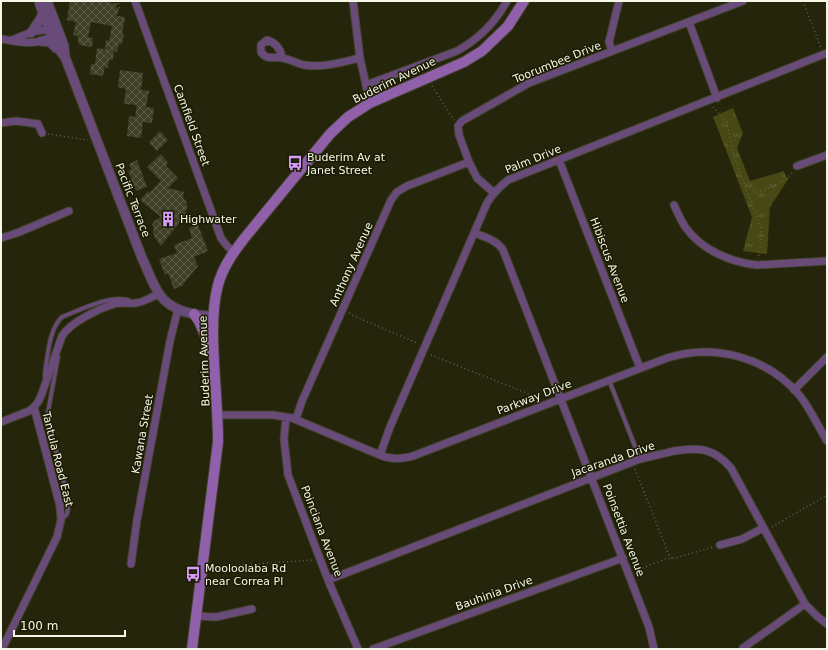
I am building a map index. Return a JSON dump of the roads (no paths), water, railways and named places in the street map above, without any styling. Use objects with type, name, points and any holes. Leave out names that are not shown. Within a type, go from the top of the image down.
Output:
[{"type":"main road","name":"Buderim Avenue","points":[[192,649],[218,442],[218,415],[213,354],[214,316],[218,285],[222,274],[234,252],[330,134],[348,117],[370,103],[464,62],[482,51],[508,26],[524,1]]},
{"type":"main road","points":[[194,314],[199,321],[213,354]]},
{"type":"street","name":"Pacific Terrace","points":[[39,1],[43,13],[53,32],[64,46],[65,58],[142,258],[159,294],[178,309],[194,314],[214,316]]},
{"type":"street","name":"Pacific Terrace","points":[[47,1],[57,49],[65,58]]},
{"type":"street","name":"Camfield Street","points":[[135,1],[221,238],[234,252]]},
{"type":"street","points":[[353,1],[360,58],[370,103]]},
{"type":"street","name":"Buderim Avenue","points":[[366,85],[444,56],[474,42],[497,18],[507,1]]},
{"type":"street","points":[[612,51],[609,42],[619,1]]},
{"type":"street","name":"Toorumbee Drive","points":[[469,162],[459,135],[458,126],[462,121],[529,83],[743,1]]},
{"type":"street","points":[[31,33],[43,13]]},
{"type":"street","points":[[689,22],[717,98]]},
{"type":"street","points":[[12,40],[31,33],[53,32]]},
{"type":"street","points":[[41,42],[53,32]]},
{"type":"street","points":[[1,38],[27,43],[50,42],[57,49]]},
{"type":"street","name":"Palm Drive","points":[[380,455],[390,427],[493,192],[508,180],[825,54]]},
{"type":"street","points":[[282,58],[313,66],[360,58]]},
{"type":"street","points":[[1,123],[16,121],[38,124],[42,133]]},
{"type":"street","points":[[797,166],[827,155]]},
{"type":"street","name":"Hibiscus Avenue","points":[[559,160],[640,368]]},
{"type":"street","points":[[469,162],[477,178],[493,192]]},
{"type":"street","name":"Anthony Avenue","points":[[296,419],[302,400],[391,200],[397,192],[407,186],[469,162]]},
{"type":"street","points":[[674,205],[687,229],[711,250],[736,262],[757,265],[827,261]]},
{"type":"street","points":[[1,238],[69,211]]},
{"type":"street","name":"Poinsettia Avenue","points":[[474,233],[496,242],[502,247],[623,558],[649,627],[654,649]]},
{"type":"street","name":"Tantula Road East","points":[[2,649],[57,537],[61,520],[60,506],[34,407],[38,402],[62,336],[66,329],[76,321],[112,305],[136,303],[147,300],[159,294]]},
{"type":"street","name":"Kawana Street","points":[[131,564],[137,520],[170,341],[178,309]]},
{"type":"street","name":"Parkway Drive","points":[[218,415],[286,417],[296,419],[380,455],[394,459],[413,456],[678,354],[704,351],[718,352],[743,358],[776,374],[794,390],[807,407],[827,441]]},
{"type":"street","points":[[794,390],[827,357]]},
{"type":"street","points":[[1,422],[29,411],[34,407]]},
{"type":"street","name":"Poinciana Avenue","points":[[286,417],[284,439],[288,475],[328,580],[358,649]]},
{"type":"street","name":"Jacaranda Drive","points":[[328,580],[640,459],[692,448],[708,451],[718,456],[731,468],[805,604],[827,624]]},
{"type":"street","points":[[720,545],[742,539],[764,529]]},
{"type":"street","name":"Bauhinia Drive","points":[[374,649],[623,558]]},
{"type":"street","points":[[743,648],[805,604]]},
{"type":"street","points":[[196,616],[216,617],[252,609]]},
{"type":"lane","name":"Tantula Road East","points":[[45,383],[45,372],[52,334],[56,324],[62,317],[101,302],[118,299],[136,303]]},
{"type":"lane","name":"Tantula Road East","points":[[59,346],[57,368],[49,401],[48,412],[49,424],[68,509],[67,514],[61,520]]},
{"type":"lane","points":[[609,380],[640,459]]},
{"type":"place","name":"Buderim Av at Janet Street","points":[[295,163]]},
{"type":"place","name":"Highwater","points":[[168,219]]},
{"type":"place","name":"Mooloolaba Rd near Correa Pl","points":[[193,574]]}]
